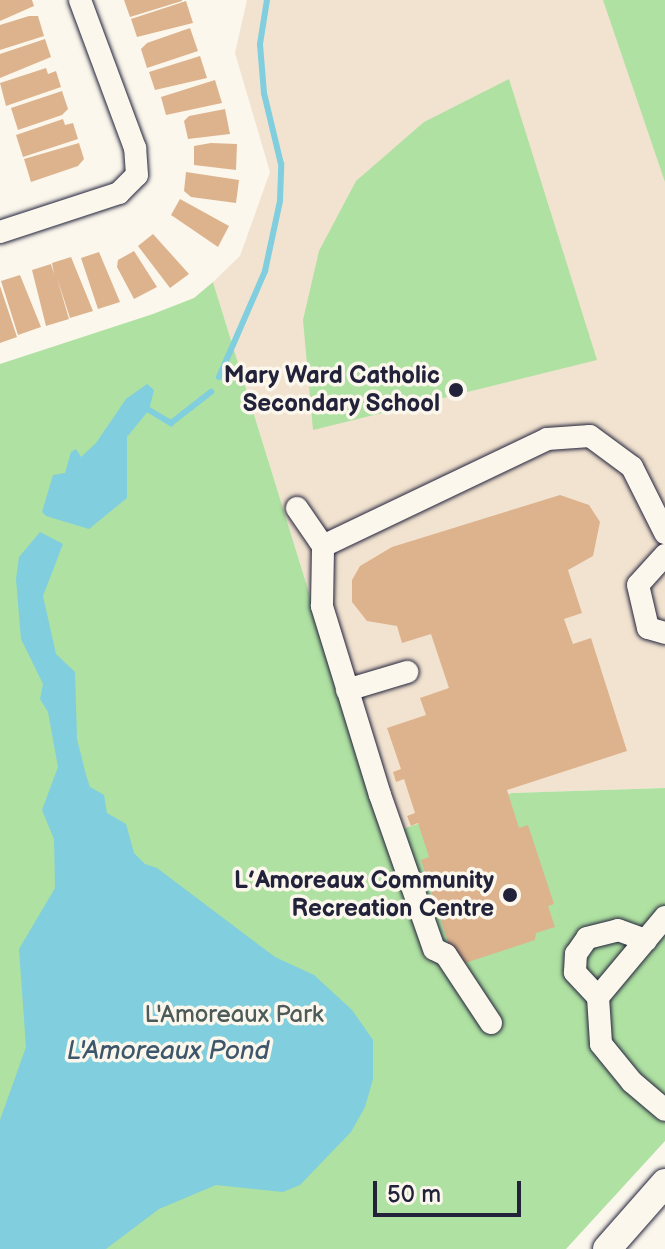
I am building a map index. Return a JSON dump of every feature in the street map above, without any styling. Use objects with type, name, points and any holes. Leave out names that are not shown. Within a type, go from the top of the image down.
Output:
[{"type":"main road","points":[[607,1249],[665,1183]]},
{"type":"street","points":[[0,232],[119,193],[137,175],[135,148],[80,0]]},
{"type":"street","points":[[323,546],[547,439],[590,436],[632,467],[665,533]]},
{"type":"street","points":[[297,508],[323,546],[322,606],[434,949],[446,955],[491,1023]]},
{"type":"street","points":[[665,555],[638,585],[648,628],[665,633]]},
{"type":"street","points":[[347,690],[407,672]]},
{"type":"street","points":[[598,997],[665,917]]},
{"type":"street","points":[[646,940],[618,930],[587,938],[576,954],[575,972],[598,997],[601,1044],[632,1082],[665,1110]]},
{"type":"shaded area","name":"Mary Ward Catholic Secondary School","points":[[247,0],[665,0],[665,788],[512,793],[384,835],[213,282],[240,256],[270,172],[235,53]]},
{"type":"green space","points":[[603,0],[665,0],[665,182]]},
{"type":"green space","points":[[509,79],[597,360],[313,430],[303,320],[319,251],[356,181],[424,122]]},
{"type":"green space","name":"L'Amoreaux Park","points":[[213,282],[384,835],[512,793],[665,788],[665,1141],[566,1249],[0,1249],[0,364],[153,314],[194,298]]},
{"type":"water","points":[[147,384],[154,390],[149,410],[127,437],[127,498],[89,529],[46,516],[42,512],[53,475],[65,473],[71,452],[76,449],[81,457],[96,443],[126,399]]},
{"type":"water","name":"L'Amoreaux Pond","points":[[40,532],[63,544],[43,596],[56,654],[75,672],[77,739],[86,775],[90,787],[104,795],[107,813],[126,824],[134,853],[145,864],[157,868],[275,957],[314,975],[352,1010],[373,1040],[373,1079],[365,1107],[351,1132],[300,1185],[283,1192],[216,1185],[159,1209],[106,1249],[0,1249],[0,1120],[26,1047],[19,949],[55,888],[54,839],[42,810],[58,767],[48,712],[40,699],[43,684],[21,639],[16,579],[19,557]]},
{"type":"building","points":[[0,0],[32,0],[34,6],[0,21]]},
{"type":"building","points":[[124,0],[182,0],[182,1],[130,17]]},
{"type":"building","points":[[186,1],[193,23],[137,37],[131,19]]},
{"type":"building","points":[[38,16],[44,36],[0,50],[0,25]]},
{"type":"building","points":[[190,28],[198,51],[147,68],[141,49],[147,43]]},
{"type":"building","points":[[45,39],[51,57],[0,78],[0,54]]},
{"type":"building","points":[[200,56],[207,78],[155,90],[149,72]]},
{"type":"building","points":[[46,68],[48,74],[56,71],[61,87],[6,106],[0,83]]},
{"type":"building","points":[[215,80],[222,103],[166,115],[161,97]]},
{"type":"building","points":[[62,91],[68,109],[62,115],[18,130],[11,108]]},
{"type":"building","points":[[225,109],[230,134],[188,139],[184,121],[189,116]]},
{"type":"building","points":[[63,119],[65,125],[73,123],[78,139],[23,157],[16,135]]},
{"type":"building","points":[[79,143],[84,159],[78,166],[31,182],[24,159]]},
{"type":"building","points":[[237,144],[236,170],[194,165],[194,146]]},
{"type":"building","points":[[186,172],[239,180],[236,203],[191,197],[184,191]]},
{"type":"building","points":[[180,199],[229,226],[218,247],[171,215]]},
{"type":"building","points":[[153,234],[189,274],[170,288],[138,246]]},
{"type":"building","points":[[134,251],[157,287],[134,299],[117,267],[118,260]]},
{"type":"building","points":[[99,252],[120,302],[98,309],[81,258]]},
{"type":"building","points":[[71,257],[93,311],[70,318],[57,278],[69,319],[46,326],[32,270],[51,264],[54,274],[52,263]]},
{"type":"building","points":[[20,275],[41,327],[18,335],[1,281]]},
{"type":"building","points":[[0,286],[17,337],[0,343]]},
{"type":"building","points":[[560,495],[589,505],[600,522],[593,556],[568,570],[582,613],[564,619],[573,644],[591,638],[627,751],[507,790],[519,828],[528,825],[554,904],[548,906],[555,927],[536,933],[535,940],[456,966],[421,860],[429,857],[418,823],[411,826],[407,816],[415,813],[404,779],[396,782],[393,772],[401,769],[387,728],[426,715],[420,698],[449,688],[431,634],[402,643],[397,626],[367,621],[352,602],[352,580],[360,566],[392,547]]},
{"type":"waterway","points":[[219,377],[265,271],[280,201],[281,164],[264,93],[260,44],[267,0]]},
{"type":"waterway","points":[[149,410],[171,423],[211,392]]},
{"type":"place","name":"Mary Ward Catholic Secondary School","points":[[456,390]]},
{"type":"place","name":"L’Amoreaux Community Recreation Centre","points":[[510,895]]}]
